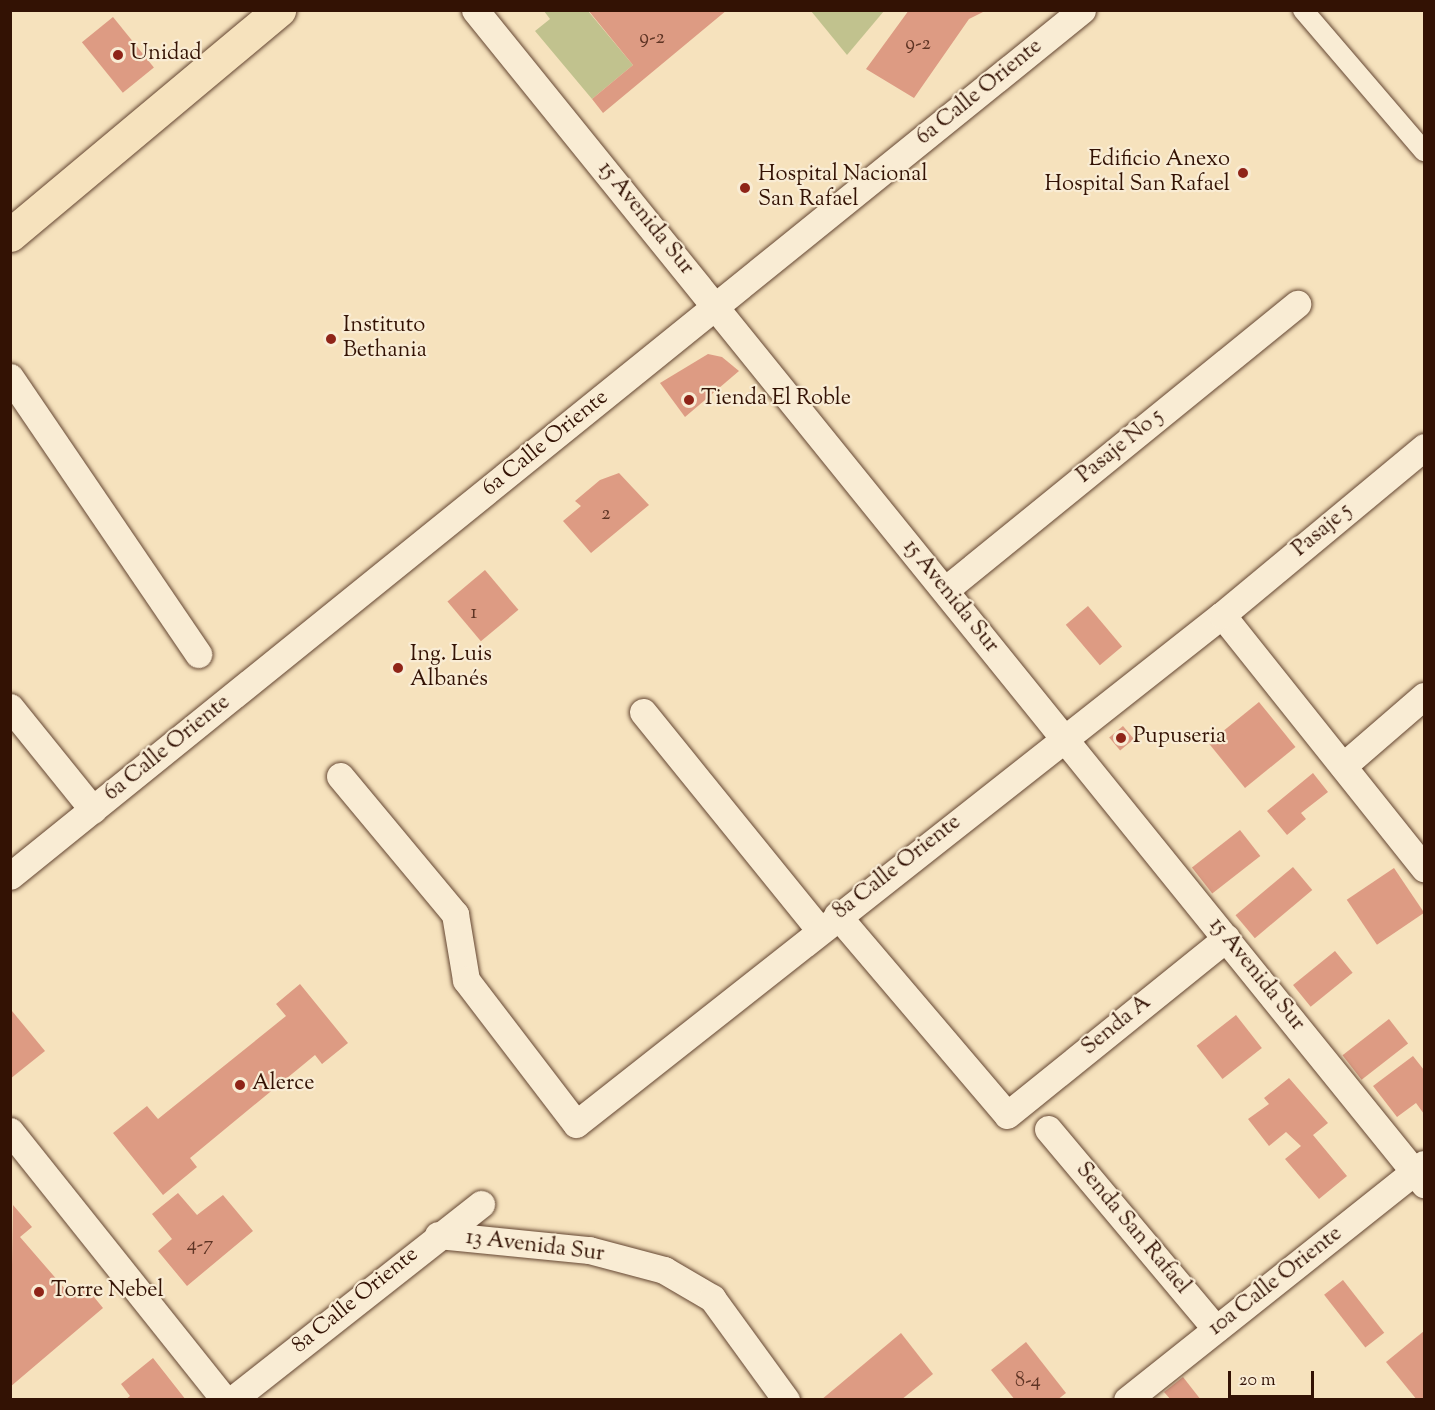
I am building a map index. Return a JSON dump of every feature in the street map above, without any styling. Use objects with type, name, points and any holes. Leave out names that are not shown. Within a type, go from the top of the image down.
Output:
[{"type":"main road","points":[[10,235],[279,10]]},
{"type":"street","name":"15 Avenida Sur","points":[[475,10],[1226,938],[1421,1173]]},
{"type":"street","name":"6a Calle Oriente","points":[[10,876],[1082,10]]},
{"type":"street","points":[[1303,10],[1425,151]]},
{"type":"street","name":"Pasaje No 5","points":[[945,590],[1298,304]]},
{"type":"street","points":[[10,377],[198,654]]},
{"type":"street","name":"Pasaje 5","points":[[1222,615],[1425,447]]},
{"type":"street","points":[[1222,615],[1425,868]]},
{"type":"street","name":"8a Calle Oriente","points":[[340,776],[455,914],[466,980],[576,1124],[828,922],[1066,740],[1222,615]]},
{"type":"street","points":[[1343,766],[1425,696]]},
{"type":"street","points":[[10,707],[93,810]]},
{"type":"street","points":[[643,712],[828,922]]},
{"type":"street","name":"Senda A","points":[[828,922],[1007,1115],[1226,938]]},
{"type":"street","name":"Senda San Rafael","points":[[1048,1129],[1216,1329]]},
{"type":"street","points":[[10,1131],[225,1400]]},
{"type":"street","name":"10a Calle Oriente","points":[[1145,1394],[1216,1329],[1421,1173]]},
{"type":"street","name":"8a Calle Oriente","points":[[232,1400],[438,1234],[481,1204]]},
{"type":"street","name":"13 Avenida Sur","points":[[438,1234],[589,1250],[664,1270],[712,1298],[786,1400]]},
{"type":"green space","points":[[544,11],[588,11],[633,65],[592,99],[535,31],[550,19]]},
{"type":"green space","points":[[811,11],[884,11],[847,55]]},
{"type":"building","points":[[588,10],[727,10],[603,113],[592,99],[633,65]]},
{"type":"building","name":"Hospital Nacional San Rafael","points":[[909,10],[987,10],[969,19],[914,98],[866,69]]},
{"type":"building","name":"Unidad","points":[[113,17],[154,68],[123,93],[82,42]]},
{"type":"building","name":"Tienda El Roble","points":[[708,354],[722,357],[739,371],[685,417],[660,383]]},
{"type":"building","points":[[619,473],[649,505],[591,553],[563,521],[581,506],[575,501],[600,480]]},
{"type":"building","points":[[485,570],[518,610],[481,641],[447,601]]},
{"type":"building","points":[[1088,606],[1122,647],[1100,665],[1066,625]]},
{"type":"building","points":[[1259,702],[1296,747],[1245,788],[1208,743]]},
{"type":"building","name":"Pupuseria","points":[[1123,726],[1134,739],[1120,751],[1109,738]]},
{"type":"building","points":[[1313,773],[1328,792],[1301,813],[1306,819],[1287,835],[1267,811]]},
{"type":"building","points":[[1240,830],[1260,856],[1212,894],[1192,868]]},
{"type":"building","points":[[1293,867],[1312,890],[1255,938],[1236,915]]},
{"type":"building","points":[[1394,868],[1424,913],[1377,945],[1347,900]]},
{"type":"building","points":[[1335,951],[1353,973],[1311,1007],[1293,985]]},
{"type":"building","name":"Alerce","points":[[300,984],[348,1043],[322,1064],[315,1055],[190,1158],[197,1167],[163,1195],[113,1133],[147,1106],[158,1119],[286,1016],[276,1004]]},
{"type":"building","points":[[12,1011],[45,1051],[10,1079],[10,1012]]},
{"type":"building","points":[[1236,1015],[1262,1048],[1222,1079],[1197,1046]]},
{"type":"building","points":[[1389,1019],[1408,1043],[1362,1080],[1343,1055]]},
{"type":"building","points":[[1413,1056],[1424,1070],[1424,1114],[1416,1103],[1397,1117],[1373,1086]]},
{"type":"building","points":[[1289,1078],[1328,1123],[1313,1135],[1347,1176],[1319,1199],[1285,1159],[1301,1146],[1286,1132],[1269,1146],[1248,1119],[1269,1104],[1264,1098]]},
{"type":"building","points":[[178,1193],[197,1215],[223,1195],[253,1231],[187,1286],[158,1251],[172,1239],[152,1214]]},
{"type":"building","name":"Torre Nebel","points":[[13,1205],[32,1227],[20,1237],[72,1297],[85,1286],[103,1308],[10,1387]]},
{"type":"building","points":[[1343,1280],[1384,1333],[1365,1348],[1324,1295]]},
{"type":"building","points":[[1424,1331],[1424,1400],[1417,1400],[1386,1362]]},
{"type":"building","points":[[901,1333],[933,1374],[901,1400],[821,1400]]},
{"type":"building","points":[[1026,1342],[1066,1393],[1057,1400],[1015,1400],[991,1370]]},
{"type":"building","points":[[153,1358],[186,1400],[125,1400],[130,1396],[121,1384]]},
{"type":"building","points":[[1183,1377],[1201,1400],[1171,1400],[1164,1392]]},
{"type":"place","name":"Unidad","points":[[118,55]]},
{"type":"place","name":"Edificio Anexo Hospital San Rafael","points":[[1243,173]]},
{"type":"place","name":"Hospital Nacional San Rafael","points":[[745,188]]},
{"type":"place","name":"Instituto Bethania","points":[[331,339]]},
{"type":"place","name":"Tienda El Roble","points":[[689,400]]},
{"type":"place","name":"Ing. Luis Albanés","points":[[398,668]]},
{"type":"place","name":"Pupuseria","points":[[1121,738]]},
{"type":"place","name":"Alerce","points":[[240,1085]]},
{"type":"place","name":"Torre Nebel","points":[[39,1292]]}]
